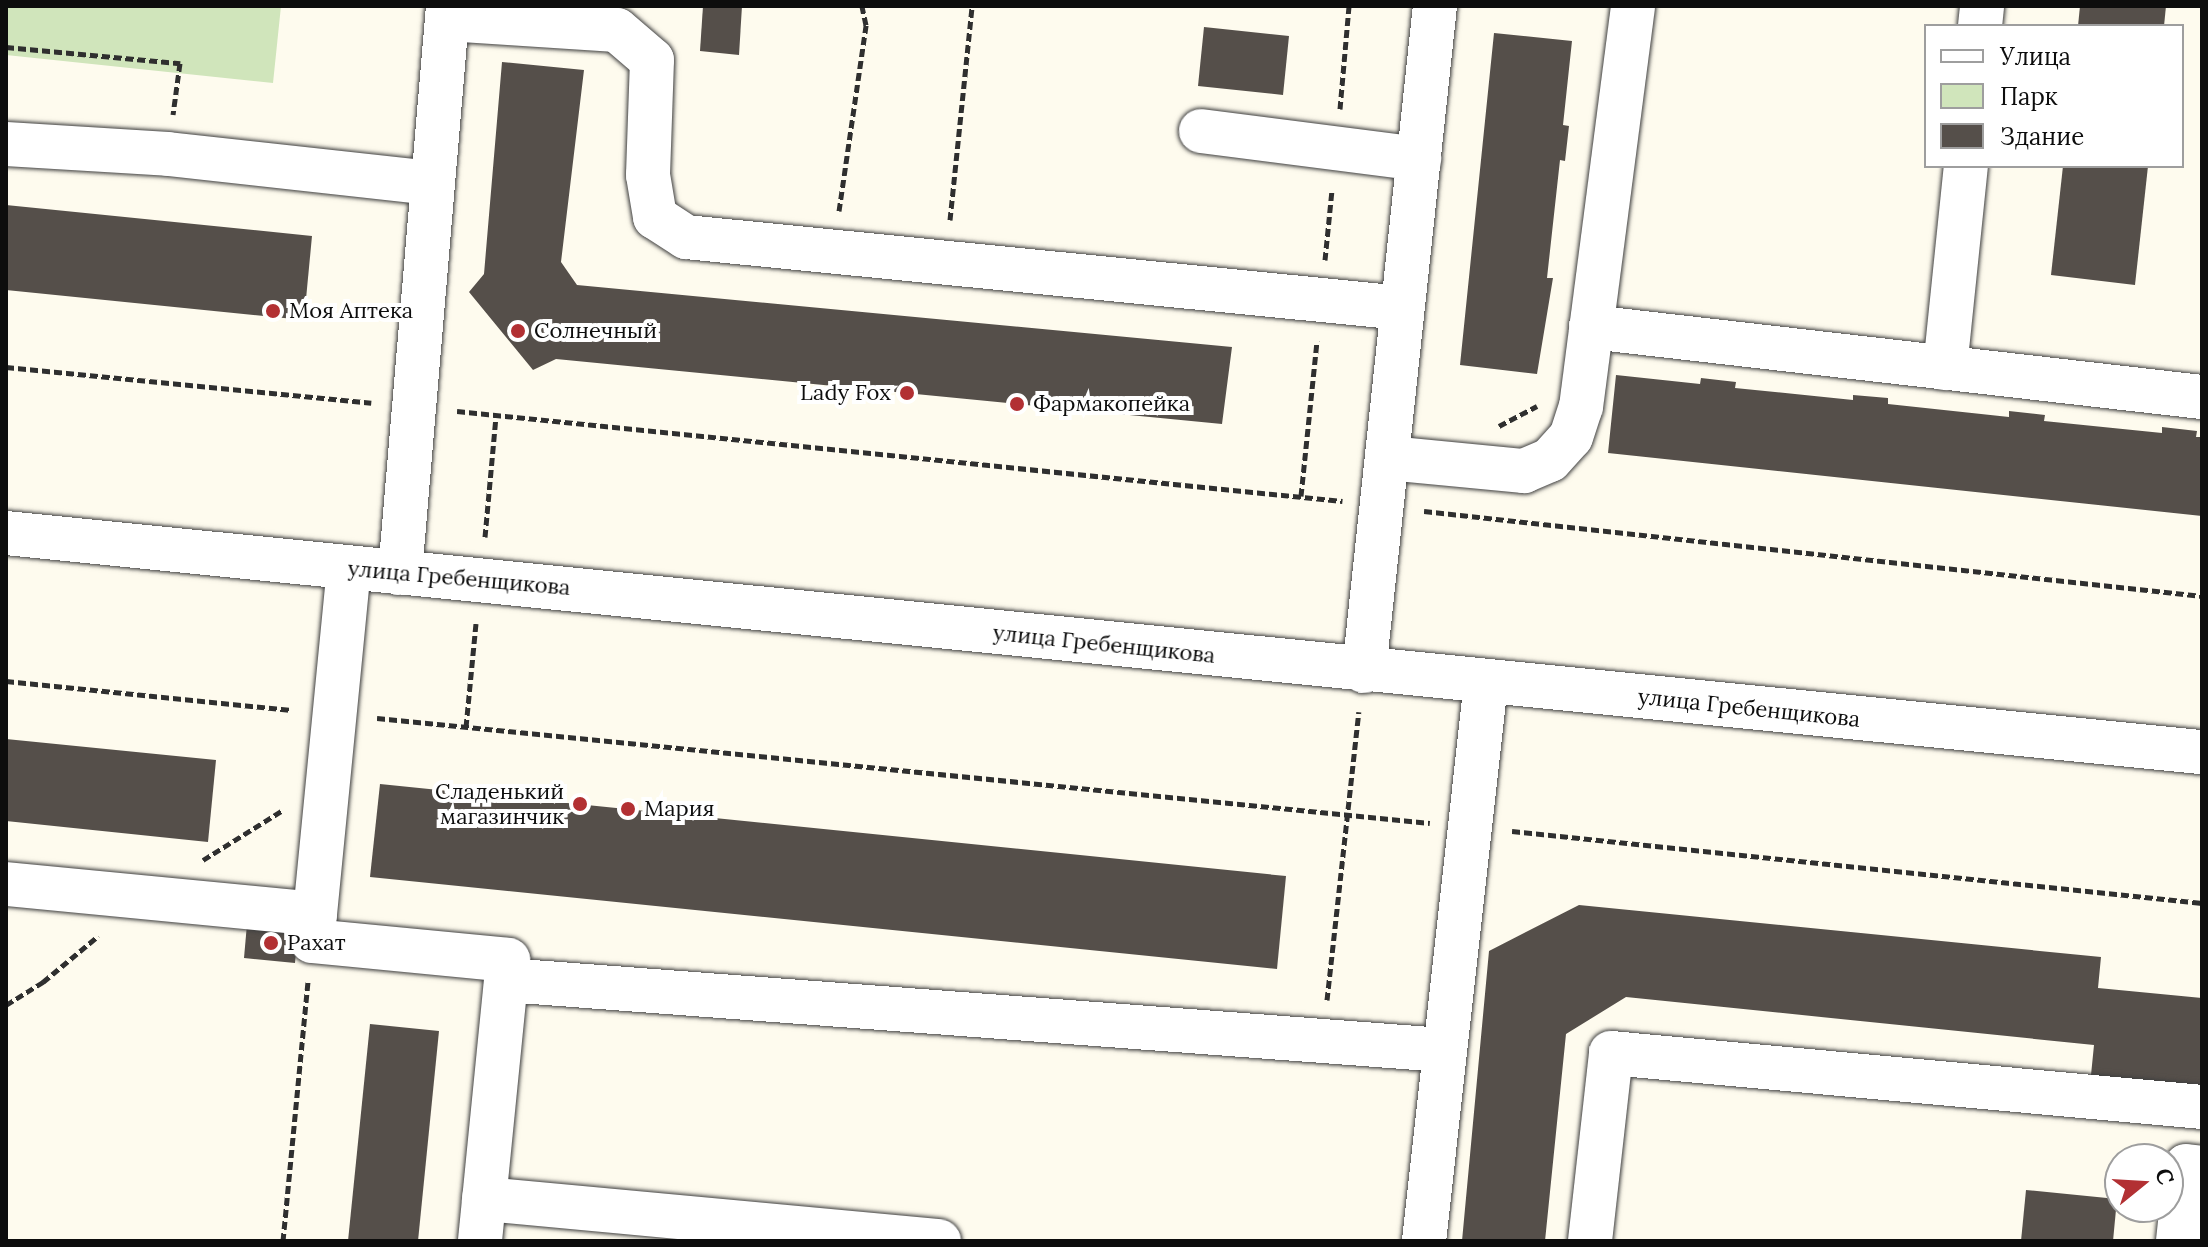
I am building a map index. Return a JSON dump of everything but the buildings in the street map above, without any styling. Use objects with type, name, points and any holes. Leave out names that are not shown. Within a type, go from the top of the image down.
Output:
[{"type":"street","points":[[1364,671],[1385,507],[1402,308],[1435,6]]},
{"type":"street","points":[[1388,458],[1524,471],[1550,460],[1571,437],[1584,382],[1633,6]]},
{"type":"street","points":[[400,573],[430,183],[447,12],[617,30],[652,60],[648,175],[655,217],[686,237],[946,259],[1402,308]]},
{"type":"street","points":[[1201,131],[1419,159]]},
{"type":"street","points":[[6,144],[168,154],[430,183]]},
{"type":"street","points":[[1945,368],[1966,168]]},
{"type":"street","points":[[1591,327],[2202,397]]},
{"type":"street","name":"улица Гребенщикова","points":[[6,533],[1364,671],[2202,752]]},
{"type":"street","points":[[313,928],[349,568]]},
{"type":"street","points":[[1424,1241],[1486,682]]},
{"type":"street","points":[[6,884],[313,928],[508,960],[482,1220],[939,1241]]},
{"type":"street","points":[[506,980],[1443,1050]]},
{"type":"street","points":[[1590,1241],[1611,1053],[2202,1107]]},
{"type":"street","points":[[2178,1241],[2186,1166],[2202,1168]]},
{"type":"path","points":[[833,249],[866,25],[862,6]]},
{"type":"path","points":[[946,259],[972,6]]},
{"type":"path","points":[[1301,496],[1349,6]]},
{"type":"path","points":[[6,47],[180,63],[168,154]]},
{"type":"path","points":[[6,367],[1301,496],[2202,596]]},
{"type":"path","points":[[1493,429],[1584,382]]},
{"type":"path","points":[[1323,1041],[1364,671]]},
{"type":"path","points":[[6,681],[1468,826],[2202,903]]},
{"type":"path","points":[[283,1241],[313,928]]},
{"type":"green space","points":[[6,6],[281,6],[273,83],[6,55]]},
{"type":"place","name":"Моя Аптека","points":[[273,311]]},
{"type":"place","name":"Солнечный","points":[[518,331]]},
{"type":"place","name":"Lady Fox","points":[[907,393]]},
{"type":"place","name":"Фармакопейка","points":[[1017,404]]},
{"type":"place","name":"Сладенький магазинчик","points":[[580,804]]},
{"type":"place","name":"Мария","points":[[628,809]]},
{"type":"place","name":"Рахат","points":[[271,943]]}]
